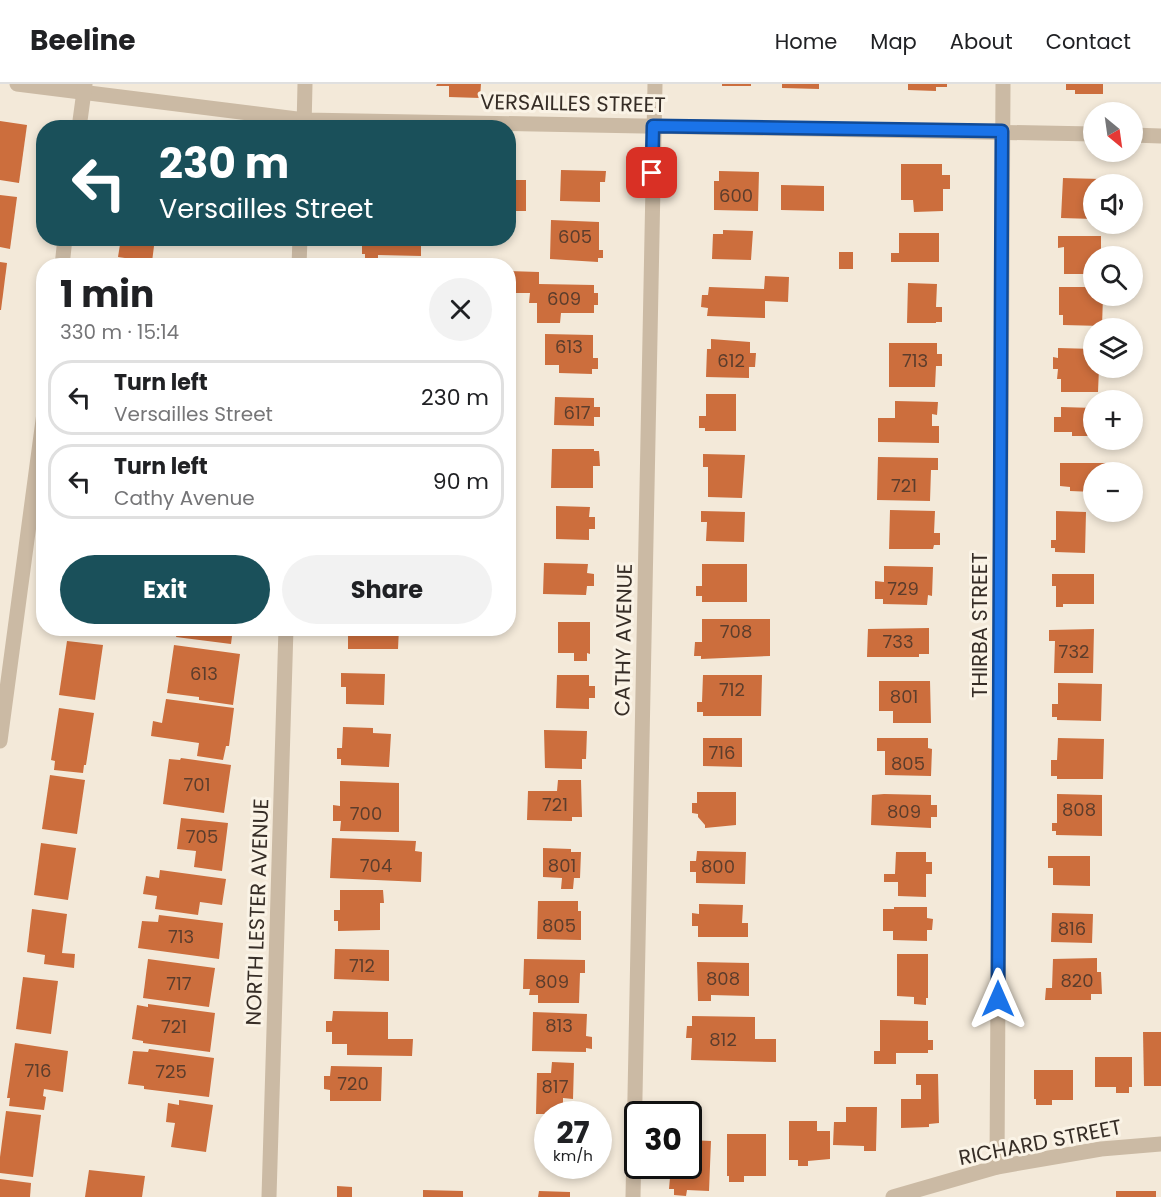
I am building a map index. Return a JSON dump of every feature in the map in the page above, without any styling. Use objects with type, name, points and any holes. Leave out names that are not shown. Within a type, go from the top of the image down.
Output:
[{"type":"street","name":"VERSAILLES STREET","points":[[17,84],[84,88],[280,120]]},
{"type":"street","points":[[304,120],[305,84]]},
{"type":"street","name":"CATHY AVENUE","points":[[633,1197],[655,84]]},
{"type":"street","name":"THIRBA STREET","points":[[997,1167],[1003,84]]},
{"type":"street","points":[[80,120],[84,88]]},
{"type":"street","name":"VERSAILLES STREET","points":[[516,125],[1083,134]]},
{"type":"street","points":[[1143,135],[1161,136]]},
{"type":"street","points":[[0,741],[36,472]]},
{"type":"street","name":"NORTH LESTER AVENUE","points":[[269,1197],[286,636]]},
{"type":"street","name":"RICHARD STREET","points":[[893,1197],[997,1167],[1101,1149],[1161,1143]]},
{"type":"building","points":[[437,84],[481,84],[480,98],[449,97],[449,86],[436,86]]},
{"type":"building","points":[[722,84],[751,84],[751,86],[722,86]]},
{"type":"building","points":[[782,84],[819,84],[819,89],[782,88]]},
{"type":"building","points":[[908,84],[947,84],[947,87],[936,87],[936,91],[908,90]]},
{"type":"building","points":[[1066,84],[1103,84],[1103,94],[1075,94],[1075,90],[1066,90]]},
{"type":"building","points":[[0,121],[27,125],[19,183],[0,180]]},
{"type":"building","points":[[901,164],[942,164],[942,175],[950,175],[950,189],[943,189],[943,211],[914,212],[913,200],[901,200]]},
{"type":"building","points":[[561,170],[606,171],[605,182],[600,182],[600,202],[560,201]]},
{"type":"building","points":[[719,171],[759,172],[758,211],[714,210],[714,181],[719,181]]},
{"type":"building","points":[[1063,178],[1083,179],[1083,219],[1061,218]]},
{"type":"building","points":[[516,180],[526,180],[526,211],[516,211]]},
{"type":"building","points":[[781,185],[824,186],[824,211],[781,210]]},
{"type":"building","points":[[0,195],[17,197],[10,249],[0,247]]},
{"type":"building","points":[[551,220],[599,222],[599,250],[603,250],[603,258],[598,258],[598,262],[550,259]]},
{"type":"building","points":[[723,230],[753,231],[751,260],[712,259],[713,234],[723,234]]},
{"type":"building","points":[[899,233],[939,233],[939,262],[891,262],[891,253],[899,253]]},
{"type":"building","points":[[1058,236],[1101,236],[1101,246],[1083,246],[1083,274],[1064,274],[1064,247],[1058,248]]},
{"type":"building","points":[[120,246],[154,246],[152,258],[118,257]]},
{"type":"building","points":[[362,246],[421,246],[421,256],[378,255],[378,258],[365,258],[365,254],[362,254]]},
{"type":"building","points":[[839,252],[853,252],[853,269],[839,269]]},
{"type":"building","points":[[0,262],[7,263],[1,310],[0,310]]},
{"type":"building","points":[[516,271],[539,272],[539,284],[594,285],[594,293],[598,293],[598,305],[594,305],[594,313],[561,313],[560,323],[537,323],[537,303],[529,303],[530,293],[516,293]]},
{"type":"building","points":[[765,276],[789,277],[788,302],[765,301],[765,318],[707,316],[708,308],[701,307],[702,295],[708,295],[709,287],[764,289]]},
{"type":"building","points":[[908,283],[937,284],[936,307],[942,307],[942,322],[907,323]]},
{"type":"building","points":[[1059,287],[1083,287],[1083,306],[1103,306],[1102,318],[1083,318],[1083,326],[1063,325],[1063,315],[1059,315]]},
{"type":"building","points":[[545,334],[593,335],[593,358],[598,358],[598,369],[592,369],[592,374],[559,373],[559,365],[545,365]]},
{"type":"building","points":[[711,339],[750,342],[750,353],[756,353],[755,367],[749,367],[749,378],[706,377],[707,349],[711,349]]},
{"type":"building","points":[[889,343],[937,343],[937,354],[942,354],[942,366],[936,366],[935,387],[889,387]]},
{"type":"building","points":[[1058,348],[1083,349],[1083,378],[1099,378],[1098,390],[1061,392],[1061,379],[1057,379],[1058,369],[1053,369],[1053,357],[1058,358]]},
{"type":"building","points":[[706,394],[736,394],[736,431],[705,431],[705,428],[699,428],[699,416],[706,416]]},
{"type":"building","points":[[555,397],[594,398],[594,407],[600,407],[600,417],[594,417],[594,426],[554,425]]},
{"type":"building","points":[[895,401],[938,402],[937,415],[932,414],[932,426],[939,426],[939,443],[878,442],[878,418],[895,418]]},
{"type":"building","points":[[1061,407],[1083,408],[1083,436],[1072,436],[1072,432],[1054,432],[1054,417],[1061,417]]},
{"type":"building","points":[[552,449],[599,451],[600,466],[593,466],[593,488],[551,488]]},
{"type":"building","points":[[703,454],[745,455],[742,498],[708,497],[708,467],[703,467]]},
{"type":"building","points":[[878,457],[938,458],[938,470],[931,470],[930,501],[877,500]]},
{"type":"building","points":[[1060,463],[1083,463],[1083,492],[1070,491],[1070,487],[1060,486]]},
{"type":"building","points":[[556,506],[590,507],[589,517],[595,517],[595,529],[589,529],[589,540],[556,539]]},
{"type":"building","points":[[890,510],[935,511],[934,533],[940,533],[940,545],[934,545],[933,549],[889,549]]},
{"type":"building","points":[[701,511],[745,512],[744,542],[706,541],[707,522],[701,522]]},
{"type":"building","points":[[1056,511],[1083,512],[1083,522],[1086,522],[1085,553],[1055,552],[1055,548],[1051,548],[1051,540],[1056,540]]},
{"type":"building","points":[[544,563],[588,564],[587,573],[594,574],[594,586],[587,586],[586,595],[543,594]]},
{"type":"building","points":[[702,564],[747,564],[747,602],[702,602],[702,596],[696,596],[696,586],[702,586]]},
{"type":"building","points":[[884,566],[933,567],[932,596],[928,595],[927,605],[883,604],[883,599],[875,599],[875,581],[884,582]]},
{"type":"building","points":[[1052,574],[1094,574],[1094,604],[1063,604],[1063,607],[1056,607],[1056,586],[1052,586]]},
{"type":"building","points":[[702,619],[770,619],[770,656],[701,659],[701,656],[694,656],[695,642],[702,642]]},
{"type":"building","points":[[558,622],[590,622],[590,654],[587,653],[587,661],[574,661],[574,653],[558,653]]},
{"type":"building","points":[[929,628],[929,654],[919,654],[919,657],[867,657],[868,629]]},
{"type":"building","points":[[1094,629],[1093,673],[1054,673],[1055,641],[1049,641],[1049,630]]},
{"type":"building","points":[[176,636],[232,636],[231,644]]},
{"type":"building","points":[[348,636],[399,636],[398,649],[348,649]]},
{"type":"building","points":[[67,641],[103,645],[95,700],[59,695]]},
{"type":"building","points":[[174,645],[240,654],[233,705],[167,693]]},
{"type":"building","points":[[341,673],[385,674],[384,705],[346,704],[346,687],[341,687]]},
{"type":"building","points":[[557,675],[589,675],[589,686],[595,686],[595,698],[589,698],[589,709],[556,708]]},
{"type":"building","points":[[703,675],[762,675],[761,716],[703,716],[703,712],[697,712],[697,702],[702,702]]},
{"type":"building","points":[[879,681],[930,681],[931,723],[893,723],[893,711],[879,711]]},
{"type":"building","points":[[1058,683],[1102,684],[1101,721],[1057,720],[1057,717],[1052,717],[1052,704],[1058,704]]},
{"type":"building","points":[[166,699],[234,708],[229,746],[226,746],[223,760],[197,756],[199,743],[151,736],[153,721],[162,723]]},
{"type":"building","points":[[59,708],[94,713],[83,773],[54,770],[55,761],[51,760]]},
{"type":"building","points":[[343,727],[373,728],[373,733],[391,734],[389,767],[341,765],[341,759],[337,759],[337,748],[342,748]]},
{"type":"building","points":[[544,730],[587,731],[586,759],[582,759],[582,769],[545,768]]},
{"type":"building","points":[[703,738],[742,738],[742,767],[703,766]]},
{"type":"building","points":[[877,738],[928,738],[928,748],[932,749],[931,776],[885,775],[885,751],[877,751]]},
{"type":"building","points":[[1058,738],[1104,739],[1103,779],[1057,779],[1057,776],[1051,776],[1051,760],[1057,760]]},
{"type":"building","points":[[181,758],[231,765],[224,813],[163,804],[169,759],[180,760]]},
{"type":"building","points":[[50,775],[85,780],[77,834],[42,829]]},
{"type":"building","points":[[558,780],[581,780],[582,817],[572,817],[572,821],[527,820],[528,791],[557,791]]},
{"type":"building","points":[[340,781],[399,783],[399,832],[340,831],[341,821],[333,821],[333,805],[340,806]]},
{"type":"building","points":[[697,792],[736,792],[736,825],[705,828],[698,814],[692,813],[692,803],[697,803]]},
{"type":"building","points":[[1057,794],[1102,795],[1102,836],[1056,835],[1056,831],[1052,831],[1052,823],[1057,823]]},
{"type":"building","points":[[872,795],[931,795],[931,805],[937,805],[937,817],[931,817],[931,828],[871,825]]},
{"type":"building","points":[[181,818],[228,823],[222,871],[194,867],[196,851],[177,849]]},
{"type":"building","points":[[332,838],[416,841],[415,851],[422,852],[421,882],[330,878]]},
{"type":"building","points":[[41,843],[76,848],[68,900],[34,895]]},
{"type":"building","points":[[543,848],[571,849],[571,852],[581,852],[580,878],[574,878],[573,889],[561,889],[562,878],[543,877]]},
{"type":"building","points":[[697,851],[746,852],[745,884],[696,883],[696,872],[690,872],[690,861],[696,861]]},
{"type":"building","points":[[896,852],[926,852],[926,862],[932,862],[932,874],[926,874],[926,897],[898,896],[898,882],[884,882],[884,874],[895,874]]},
{"type":"building","points":[[1048,856],[1090,856],[1090,886],[1053,885],[1053,868],[1048,868]]},
{"type":"building","points":[[160,870],[226,879],[222,905],[200,902],[198,915],[155,909],[157,896],[143,894],[146,876],[159,878]]},
{"type":"building","points":[[340,890],[383,890],[384,903],[380,903],[380,930],[338,931],[338,921],[334,921],[334,910],[340,910]]},
{"type":"building","points":[[538,901],[578,901],[578,911],[581,911],[581,940],[537,939]]},
{"type":"building","points":[[699,904],[743,905],[742,923],[748,923],[748,937],[698,937],[698,926],[692,926],[692,913],[699,914]]},
{"type":"building","points":[[894,907],[927,907],[927,918],[933,919],[932,930],[927,930],[927,941],[893,940],[893,931],[883,931],[883,909],[894,909]]},
{"type":"building","points":[[32,909],[67,914],[62,953],[75,954],[74,968],[44,964],[45,955],[27,952]]},
{"type":"building","points":[[1052,913],[1093,914],[1092,943],[1051,942]]},
{"type":"building","points":[[159,915],[223,923],[219,959],[138,948],[142,921],[158,922]]},
{"type":"building","points":[[335,949],[389,950],[389,981],[334,979]]},
{"type":"building","points":[[897,954],[928,954],[926,1005],[914,1004],[914,997],[897,996]]},
{"type":"building","points":[[1097,958],[1097,972],[1101,972],[1102,994],[1091,994],[1091,1000],[1045,1000],[1046,988],[1052,988],[1053,959]]},
{"type":"building","points":[[148,959],[215,968],[209,1007],[143,998]]},
{"type":"building","points":[[524,959],[585,960],[585,973],[580,973],[579,1003],[538,1003],[538,995],[529,995],[530,989],[523,989]]},
{"type":"building","points":[[697,962],[749,963],[749,996],[711,995],[711,1001],[698,1001]]},
{"type":"building","points":[[23,977],[58,981],[51,1034],[16,1029]]},
{"type":"building","points":[[148,1004],[215,1013],[210,1052],[143,1043],[143,1041],[132,1039],[137,1005],[148,1007]]},
{"type":"building","points":[[333,1011],[388,1012],[388,1039],[413,1039],[412,1056],[347,1055],[347,1044],[332,1044],[332,1032],[326,1032],[326,1021],[332,1021]]},
{"type":"building","points":[[533,1012],[587,1014],[586,1036],[592,1037],[592,1049],[586,1048],[586,1052],[532,1051]]},
{"type":"building","points":[[692,1016],[755,1017],[755,1039],[776,1039],[776,1062],[691,1060],[692,1038],[686,1038],[687,1026],[692,1026]]},
{"type":"building","points":[[880,1020],[928,1021],[928,1040],[933,1040],[933,1050],[928,1050],[928,1053],[896,1053],[896,1064],[874,1064],[874,1051],[880,1051]]},
{"type":"building","points":[[1143,1032],[1161,1032],[1161,1086],[1144,1086]]},
{"type":"building","points":[[15,1043],[68,1051],[63,1092],[44,1089],[43,1096],[46,1097],[44,1110],[9,1106],[10,1098],[7,1098]]},
{"type":"building","points":[[149,1049],[214,1058],[209,1097],[144,1089],[144,1086],[128,1084],[133,1051],[148,1052]]},
{"type":"building","points":[[1095,1057],[1132,1057],[1132,1087],[1129,1087],[1129,1093],[1116,1093],[1116,1087],[1095,1087]]},
{"type":"building","points":[[552,1062],[574,1063],[573,1099],[536,1101],[537,1073],[551,1073]]},
{"type":"building","points":[[331,1066],[382,1067],[381,1101],[330,1101],[330,1090],[324,1089],[324,1076],[330,1076]]},
{"type":"building","points":[[1034,1070],[1073,1070],[1073,1100],[1052,1100],[1052,1105],[1036,1105]]},
{"type":"building","points":[[916,1074],[938,1074],[939,1123],[929,1124],[929,1127],[901,1128],[901,1099],[921,1099],[921,1085],[916,1085]]},
{"type":"building","points":[[179,1100],[213,1105],[206,1152],[171,1147],[175,1123],[166,1122],[168,1103],[179,1105]]},
{"type":"building","points":[[846,1107],[877,1107],[876,1151],[864,1151],[864,1146],[833,1145],[834,1122],[846,1122]]},
{"type":"building","points":[[6,1111],[41,1115],[33,1177],[0,1173]]},
{"type":"building","points":[[789,1121],[817,1121],[817,1131],[830,1131],[830,1159],[808,1161],[808,1166],[798,1166],[798,1160],[789,1160]]},
{"type":"building","points":[[727,1134],[766,1134],[766,1176],[744,1176],[744,1182],[729,1182]]},
{"type":"building","points":[[702,1141],[711,1141],[709,1191],[687,1190],[686,1196],[674,1195],[674,1189],[669,1189],[670,1179],[702,1179]]},
{"type":"building","points":[[89,1170],[145,1176],[142,1197],[85,1197]]},
{"type":"building","points":[[0,1179],[31,1183],[30,1197],[0,1197]]},
{"type":"building","points":[[337,1186],[352,1187],[352,1197],[337,1197]]},
{"type":"building","points":[[423,1190],[463,1191],[463,1197],[423,1197]]},
{"type":"building","points":[[539,1191],[570,1192],[570,1197],[538,1197]]},
{"type":"building","points":[[1116,1191],[1156,1191],[1156,1197],[1116,1197]]},
{"type":"route","points":[[652,173],[653,126],[1002,131],[998,999]]}]
